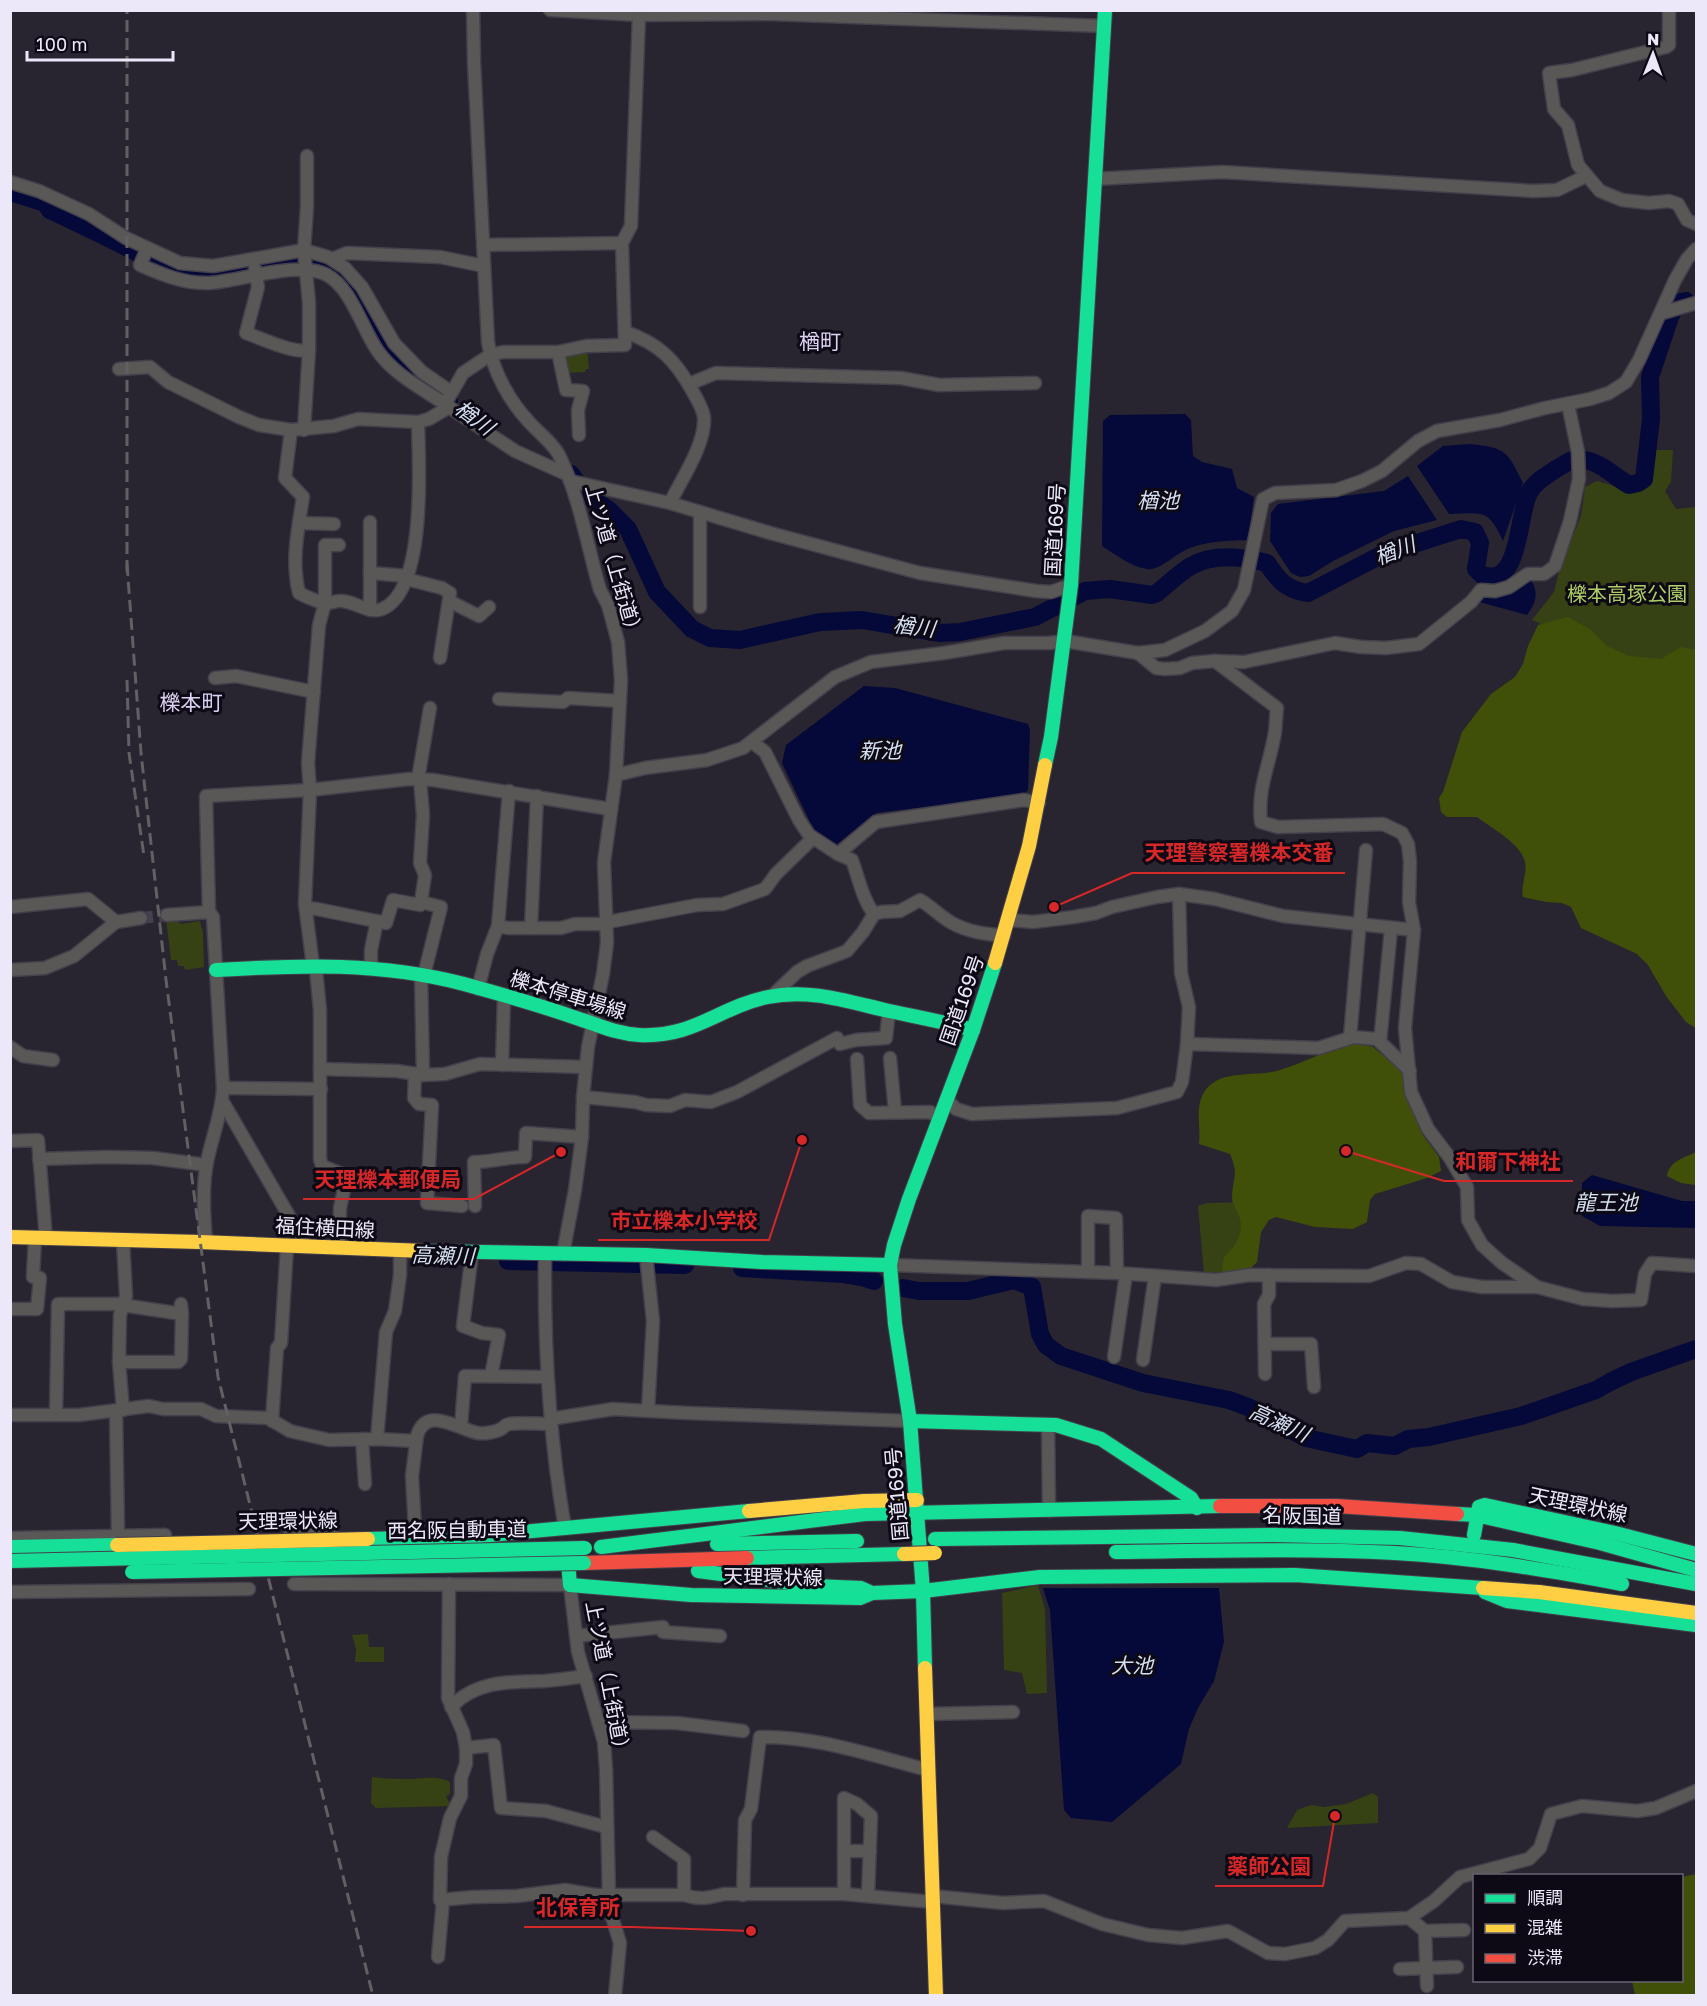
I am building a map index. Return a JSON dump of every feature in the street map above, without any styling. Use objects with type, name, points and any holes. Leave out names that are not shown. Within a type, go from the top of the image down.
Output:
[{"type":"main road","name":"国道169号","points":[[936,1995],[923,1591],[918,1506],[910,1421],[895,1324],[890,1264],[900,1223],[973,1030],[1009,920],[1039,802],[1051,737],[1071,585],[1105,10]]},
{"type":"main road","name":"櫟本停車場線","points":[[216,970],[312,966],[371,968],[423,975],[631,1034],[672,1032],[693,1027],[753,1001],[772,996],[819,996],[952,1023],[973,1030]]},
{"type":"main road","name":"福住横田線","points":[[10,1237],[123,1245],[206,1242],[400,1251],[890,1264]]},
{"type":"main road","points":[[910,1421],[1056,1425],[1101,1439],[1191,1497],[1197,1508]]},
{"type":"main road","name":"天理環状線","points":[[10,1547],[117,1540],[479,1536],[864,1501],[918,1506]]},
{"type":"main road","points":[[601,1547],[918,1506],[1008,1512],[1197,1508],[1233,1505],[1336,1506],[1476,1515],[1580,1538],[1696,1570]]},
{"type":"main road","name":"天理環状線","points":[[1476,1515],[1479,1507],[1485,1505],[1615,1533],[1696,1554]]},
{"type":"main road","points":[[1474,1535],[1476,1515]]},
{"type":"main road","points":[[565,1528],[570,1585]]},
{"type":"main road","name":"名阪国道","points":[[904,1547],[939,1548],[1275,1535],[1400,1538],[1514,1550],[1696,1584]]},
{"type":"main road","name":"西名阪自動車道","points":[[10,1561],[869,1540]]},
{"type":"main road","name":"西名阪自動車道","points":[[123,1572],[591,1563],[904,1547]]},
{"type":"main road","name":"名阪国道","points":[[1100,1552],[1276,1550],[1398,1553],[1515,1565],[1661,1592]]},
{"type":"main road","points":[[591,1563],[622,1569],[709,1571],[814,1586],[861,1588],[872,1593]]},
{"type":"main road","points":[[1472,1569],[1471,1586],[1507,1601],[1696,1625]]},
{"type":"main road","points":[[10,1575],[33,1574]]},
{"type":"main road","name":"天理環状線","points":[[570,1585],[702,1595],[860,1598],[872,1593],[923,1591],[1040,1577],[1294,1575],[1471,1586],[1598,1598],[1696,1613]]},
{"type":"street","name":"上ツ道（上街道）","points":[[473,10],[490,355],[507,393],[522,415],[560,455],[600,590],[608,605],[618,642],[621,680],[616,775],[604,862],[608,923],[603,974],[585,1067],[582,1137],[563,1254]]},
{"type":"street","points":[[550,10],[639,15],[771,14],[1104,26]]},
{"type":"street","points":[[1669,10],[1670,38],[1669,45],[1666,47],[1572,70],[1549,73],[1554,110],[1568,125],[1578,165],[1600,190],[1622,200],[1649,203],[1669,201],[1678,204],[1687,220],[1696,224]]},
{"type":"street","points":[[119,369],[150,367],[168,382],[238,417],[259,424],[304,430],[334,426],[358,419],[418,422],[429,419],[448,400],[463,373],[490,355],[503,352],[558,352],[586,346],[625,345],[622,243],[631,226],[639,15]]},
{"type":"street","points":[[304,430],[309,350],[305,260],[307,156]]},
{"type":"street","points":[[1094,179],[1222,172],[1533,191],[1557,190],[1587,176]]},
{"type":"street","points":[[10,182],[39,191],[89,214],[126,238],[180,263],[213,266],[253,259],[332,259],[346,253],[440,257],[484,267]]},
{"type":"street","points":[[483,245],[622,243]]},
{"type":"street","points":[[147,249],[140,265],[189,282],[211,282],[289,270],[305,260]]},
{"type":"street","points":[[616,775],[729,754],[752,742],[835,677],[871,662],[1004,643],[1050,644],[1065,641],[1138,653],[1165,651],[1205,631],[1232,611],[1244,590],[1263,499],[1275,493],[1336,490],[1382,471],[1418,441],[1437,431],[1500,420],[1568,404],[1609,393],[1626,382],[1639,360],[1687,259],[1696,249]]},
{"type":"street","points":[[253,259],[258,287],[246,333],[283,345],[290,350],[303,352],[309,350]]},
{"type":"street","points":[[332,259],[345,268],[362,287],[394,343],[448,400],[515,451],[568,477],[920,573],[1036,591],[1051,592],[1071,585]]},
{"type":"street","points":[[305,260],[336,282],[347,295],[376,350],[387,364],[410,381],[448,400]]},
{"type":"street","points":[[1662,313],[1696,303]]},
{"type":"street","points":[[626,332],[659,348],[677,366],[689,384],[704,417],[694,456],[669,503]]},
{"type":"street","points":[[558,352],[566,390],[583,391],[578,410],[579,435]]},
{"type":"street","points":[[689,384],[716,373],[901,378],[939,385],[1035,383]]},
{"type":"street","points":[[1138,653],[1156,668],[1180,668],[1192,663],[1244,662],[1335,643],[1386,648],[1419,644],[1471,602],[1481,590],[1495,591],[1509,587],[1528,574],[1544,574],[1555,566],[1570,521],[1579,479],[1578,452],[1568,404]]},
{"type":"street","points":[[291,430],[285,478],[303,497],[295,561],[299,593],[325,603],[340,600],[370,610],[380,610],[390,604],[407,578],[420,507],[418,422]]},
{"type":"street","points":[[700,512],[700,607]]},
{"type":"street","points":[[370,522],[370,610]]},
{"type":"street","points":[[298,523],[334,524]]},
{"type":"street","points":[[339,545],[325,545],[325,603],[319,625],[308,763],[310,790],[306,909],[312,966],[316,970],[320,1010],[320,1160],[322,1166],[348,1176],[340,1208],[339,1248]]},
{"type":"street","points":[[370,573],[391,573],[450,592],[440,658]]},
{"type":"street","points":[[449,601],[479,616],[489,607]]},
{"type":"street","points":[[1215,661],[1277,708],[1275,732],[1262,783],[1259,807],[1261,822],[1278,827],[1383,824],[1402,833],[1408,844],[1409,902],[1414,930],[1405,1028],[1411,1092],[1419,1114],[1467,1187],[1468,1220],[1482,1245],[1502,1263],[1537,1287]]},
{"type":"street","points":[[215,678],[236,676],[314,692]]},
{"type":"street","points":[[498,699],[563,702],[568,698],[620,701]]},
{"type":"street","points":[[306,909],[317,909],[386,923],[393,900],[420,906],[425,875],[420,863],[423,815],[419,779],[430,708]]},
{"type":"street","points":[[752,742],[765,752],[799,820],[812,839],[852,861],[864,901],[874,914]]},
{"type":"street","points":[[206,1242],[204,1210],[206,1165],[223,1102],[223,1088],[213,917],[209,912],[206,796],[310,790],[419,779],[610,808]]},
{"type":"street","points":[[478,989],[487,954],[498,926],[509,791]]},
{"type":"street","points":[[531,928],[537,796]]},
{"type":"street","points":[[838,854],[876,822],[1024,801],[1039,802]]},
{"type":"street","points":[[498,926],[561,928],[575,924],[608,923],[687,907],[723,904],[765,889],[776,874],[812,839]]},
{"type":"street","points":[[1350,1038],[1366,850]]},
{"type":"street","points":[[1009,920],[1033,922],[1074,917],[1179,894],[1215,899],[1283,916],[1414,930]]},
{"type":"street","points":[[947,1100],[956,1109],[972,1114],[1117,1107],[1153,1100],[1177,1092],[1182,1082],[1189,1007],[1181,973],[1179,894]]},
{"type":"street","points":[[10,907],[88,898],[116,922]]},
{"type":"street","points":[[772,996],[797,972],[807,966],[847,951],[874,914],[900,911],[920,900],[934,908],[951,923],[979,934],[1004,936]]},
{"type":"street","points":[[421,902],[441,907],[423,975],[419,1075],[414,1098],[418,1104],[432,1105],[427,1203],[468,1206],[474,1162],[487,1162],[506,1157],[525,1157],[526,1133],[582,1137]]},
{"type":"street","points":[[167,915],[209,912]]},
{"type":"street","points":[[10,970],[45,968],[75,956],[116,922],[141,918]]},
{"type":"street","points":[[371,968],[371,950],[377,921]]},
{"type":"street","points":[[1380,1042],[1391,928]]},
{"type":"street","points":[[502,1065],[504,997]]},
{"type":"street","points":[[583,1097],[669,1106],[685,1100],[711,1102],[737,1092],[837,1038],[840,1044],[856,1040],[886,1038],[889,1011]]},
{"type":"street","points":[[1187,1044],[1318,1048],[1350,1038],[1377,1039],[1410,1071]]},
{"type":"street","points":[[10,1047],[23,1056],[53,1060]]},
{"type":"street","points":[[890,1058],[895,1113]]},
{"type":"street","points":[[857,1059],[860,1105],[869,1113],[930,1112],[940,1118]]},
{"type":"street","points":[[320,1069],[397,1071],[419,1075],[445,1074],[480,1064],[585,1067]]},
{"type":"street","points":[[223,1088],[321,1089]]},
{"type":"street","points":[[223,1102],[307,1247]]},
{"type":"street","points":[[10,1141],[38,1140],[41,1239],[33,1277],[40,1278],[37,1309],[10,1309]]},
{"type":"street","points":[[39,1160],[153,1158],[206,1165]]},
{"type":"street","points":[[1088,1272],[1088,1216],[1116,1218],[1122,1274],[1114,1357]]},
{"type":"street","points":[[117,1540],[120,1315],[126,1287],[123,1245]]},
{"type":"street","points":[[272,1420],[277,1348],[281,1343],[287,1246]]},
{"type":"street","points":[[377,1439],[386,1332],[395,1311],[400,1275],[400,1251]]},
{"type":"street","points":[[472,1253],[462,1326],[482,1333],[499,1335],[491,1376]]},
{"type":"street","points":[[545,1254],[546,1377],[557,1483],[565,1528]]},
{"type":"street","points":[[646,1256],[653,1321],[648,1410]]},
{"type":"street","points":[[890,1264],[1216,1280],[1250,1275],[1369,1276],[1406,1263],[1421,1264],[1452,1282],[1482,1287],[1537,1287],[1583,1299],[1612,1301],[1641,1300],[1645,1274],[1652,1263],[1696,1266]]},
{"type":"street","points":[[1265,1374],[1264,1304],[1269,1295],[1269,1275]]},
{"type":"street","points":[[1143,1360],[1155,1276]]},
{"type":"street","points":[[56,1415],[58,1304],[181,1309],[181,1359],[178,1362],[119,1362]]},
{"type":"street","points":[[1266,1344],[1311,1344],[1314,1386]]},
{"type":"street","points":[[461,1426],[465,1376],[546,1377]]},
{"type":"street","points":[[10,1414],[79,1415],[149,1406],[163,1409],[201,1409],[216,1416],[268,1418],[290,1431],[329,1440],[416,1441]]},
{"type":"street","points":[[415,1529],[412,1476],[416,1441],[418,1430],[423,1424],[431,1421],[440,1420],[478,1433],[499,1431],[507,1425],[550,1421],[613,1409],[910,1421]]},
{"type":"street","points":[[1048,1425],[1049,1511]]},
{"type":"street","points":[[362,1439],[365,1484]]},
{"type":"street","points":[[290,1532],[486,1528],[522,1532]]},
{"type":"street","points":[[10,1538],[117,1540],[231,1535]]},
{"type":"street","points":[[294,1584],[570,1585]]},
{"type":"street","points":[[449,1584],[448,1698],[463,1732],[466,1764],[461,1778],[461,1796],[450,1818],[441,1857],[439,1899],[443,1900],[517,1896],[565,1890],[609,1896],[684,1895],[702,1899],[724,1894],[844,1894],[1003,1903],[1044,1901],[1102,1924],[1148,1935],[1182,1938],[1228,1931],[1268,1953],[1285,1954],[1315,1948],[1328,1940],[1345,1921],[1409,1918],[1434,1901],[1460,1876],[1529,1859],[1540,1848],[1551,1814],[1582,1806],[1637,1811],[1656,1808],[1696,1791]]},
{"type":"street","name":"上ツ道（上街道）","points":[[570,1585],[578,1652],[604,1742],[609,1896],[612,1917],[620,1943],[615,1995]]},
{"type":"street","points":[[10,1592],[249,1589]]},
{"type":"street","points":[[576,1636],[663,1627],[663,1632],[720,1636]]},
{"type":"street","points":[[451,1707],[463,1695],[489,1685],[512,1681],[545,1681],[586,1676]]},
{"type":"street","points":[[927,1714],[1013,1712]]},
{"type":"street","points":[[598,1722],[677,1723],[743,1731]]},
{"type":"street","points":[[743,1894],[745,1820],[751,1809],[760,1737],[786,1737],[827,1744],[928,1770]]},
{"type":"street","points":[[466,1748],[494,1745],[501,1808],[546,1811],[606,1827]]},
{"type":"street","points":[[844,1894],[844,1798],[857,1804],[871,1816],[868,1896]]},
{"type":"street","points":[[653,1837],[684,1859],[684,1895]]},
{"type":"street","points":[[844,1851],[870,1851]]},
{"type":"street","points":[[438,1957],[443,1900]]},
{"type":"street","points":[[1409,1918],[1425,1931],[1464,1930]]},
{"type":"street","points":[[1425,1931],[1427,1986]]},
{"type":"street","points":[[1400,1969],[1457,1967]]},
{"type":"green space","points":[[587,347],[589,369],[585,372],[563,373],[559,353]]},
{"type":"green space","name":"櫟本高塚公園","points":[[1654,450],[1673,450],[1671,482],[1665,491],[1676,509],[1696,507],[1696,694],[1532,620],[1554,592],[1560,568],[1581,516],[1585,487],[1597,481],[1631,491],[1652,478]]},
{"type":"green space","points":[[1568,617],[1591,630],[1607,646],[1629,656],[1661,659],[1681,647],[1696,650],[1696,1028],[1686,1022],[1666,996],[1648,965],[1637,954],[1581,928],[1571,907],[1562,903],[1523,897],[1524,859],[1510,841],[1477,817],[1447,817],[1441,812],[1439,798],[1443,792],[1462,732],[1491,694],[1515,677],[1523,664],[1538,625]]},
{"type":"green space","points":[[166,919],[177,919],[180,924],[200,921],[203,933],[204,967],[185,970],[184,966],[178,966],[177,960],[171,960]]},
{"type":"green space","points":[[1344,1044],[1373,1047],[1404,1073],[1422,1134],[1439,1157],[1441,1171],[1427,1178],[1375,1194],[1370,1200],[1367,1222],[1353,1229],[1315,1227],[1276,1217],[1269,1220],[1261,1232],[1257,1262],[1247,1272],[1222,1271],[1224,1257],[1238,1240],[1241,1225],[1232,1200],[1235,1171],[1230,1154],[1199,1144],[1199,1112],[1203,1094],[1218,1080],[1280,1070]]},
{"type":"green space","points":[[1696,1152],[1696,1185],[1681,1183],[1667,1176],[1674,1163]]},
{"type":"green space","points":[[1255,1202],[1247,1272],[1204,1274],[1198,1206],[1207,1203]]},
{"type":"green space","points":[[1038,1585],[1045,1609],[1047,1693],[1027,1694],[1022,1673],[1004,1670],[1002,1593]]},
{"type":"green space","points":[[368,1634],[369,1647],[384,1647],[384,1662],[355,1662],[356,1649],[352,1635]]},
{"type":"green space","points":[[372,1777],[445,1780],[450,1782],[450,1794],[446,1796],[451,1806],[376,1808],[371,1803]]},
{"type":"green space","points":[[1373,1793],[1378,1797],[1378,1823],[1287,1828],[1297,1810],[1311,1805],[1324,1807],[1346,1804]]},
{"type":"green space","points":[[1696,1874],[1696,1995],[1635,1995],[1632,1982],[1683,1982],[1683,1877]]},
{"type":"water","name":"楢池","points":[[1185,414],[1191,420],[1193,456],[1202,462],[1232,469],[1237,488],[1254,497],[1248,540],[1213,542],[1196,546],[1156,568],[1141,568],[1123,560],[1102,546],[1103,421],[1110,415]]},
{"type":"water","points":[[1470,444],[1492,447],[1504,453],[1523,483],[1503,541],[1493,523],[1483,515],[1477,513],[1449,514],[1417,466],[1443,446]]},
{"type":"water","points":[[1408,476],[1437,520],[1394,531],[1333,561],[1309,576],[1300,577],[1291,573],[1270,541],[1271,513],[1278,504],[1384,491]]},
{"type":"water","points":[[1531,580],[1535,589],[1535,598],[1527,615],[1479,602],[1484,596],[1503,594]]},
{"type":"water","name":"新池","points":[[864,686],[895,688],[1028,724],[1030,730],[1028,790],[1023,795],[876,813],[836,845],[816,832],[782,763],[786,745]]},
{"type":"water","name":"龍王池","points":[[1592,1175],[1682,1201],[1696,1201],[1696,1228],[1600,1226],[1582,1216],[1582,1183]]},
{"type":"water","name":"大池","points":[[1043,1588],[1219,1588],[1224,1642],[1214,1681],[1189,1729],[1181,1764],[1112,1822],[1071,1818],[1064,1810],[1050,1610]]},
{"type":"waterway","name":"楢川","points":[[10,192],[45,203],[50,210],[159,264],[180,272],[220,272],[295,259],[322,263],[336,272],[354,293],[378,342],[393,361],[449,401]]},
{"type":"waterway","name":"楢川","points":[[567,472],[571,474],[584,493],[610,511],[628,529],[657,592],[692,629],[710,638],[740,640],[820,622],[862,620],[939,633],[960,632],[1035,617],[1085,591],[1110,589],[1152,595],[1191,566],[1219,558],[1249,559],[1267,563],[1288,587],[1308,593],[1383,554],[1461,529],[1475,532],[1480,543],[1476,569],[1483,576],[1495,576],[1504,571],[1510,563],[1531,489],[1549,474],[1570,461],[1581,459],[1597,464],[1629,485],[1644,479],[1651,419],[1650,377],[1670,317],[1677,303],[1686,301]]},
{"type":"waterway","name":"高瀬川","points":[[508,1261],[685,1265]]},
{"type":"waterway","name":"高瀬川","points":[[742,1268],[843,1274],[874,1281]]},
{"type":"waterway","name":"高瀬川","points":[[903,1288],[919,1291],[968,1291],[1014,1280],[1032,1287],[1040,1334],[1046,1345],[1061,1356],[1143,1383],[1229,1400],[1248,1407],[1306,1438],[1357,1449],[1367,1443],[1395,1446],[1408,1439],[1429,1437],[1521,1416],[1596,1390],[1631,1372],[1696,1349]]},
{"type":"tunnel","points":[[141,918],[167,915]]},
{"type":"railway","points":[[127,10],[127,572]]},
{"type":"railway","points":[[127,564],[141,753],[166,980],[218,1377],[373,1996]]},
{"type":"railway","points":[[127,680],[129,753],[144,856]]},
{"type":"traffic: fast","points":[[1045,765],[1051,737],[1071,585],[1105,10]]},
{"type":"traffic: fast","points":[[925,1668],[923,1591],[910,1421],[895,1324],[890,1265],[909,1199],[973,1030],[995,963]]},
{"type":"traffic: fast","points":[[216,970],[310,966],[402,972],[464,984],[610,1029],[639,1035],[675,1032],[751,1002],[768,997],[799,994],[844,1000],[973,1030]]},
{"type":"traffic: fast","points":[[424,1251],[646,1255],[762,1262],[890,1265]]},
{"type":"traffic: fast","points":[[910,1421],[1056,1425],[1101,1439],[1191,1498],[1197,1508]]},
{"type":"traffic: fast","points":[[1474,1535],[1479,1507],[1485,1505],[1615,1533],[1696,1554]]},
{"type":"traffic: fast","points":[[601,1547],[865,1514],[1220,1506]]},
{"type":"traffic: fast","points":[[368,1539],[479,1536],[749,1511]]},
{"type":"traffic: fast","points":[[1457,1514],[1476,1515],[1600,1543],[1696,1570]]},
{"type":"traffic: fast","points":[[935,1539],[1275,1535],[1400,1538],[1513,1550],[1696,1584]]},
{"type":"traffic: fast","points":[[717,1544],[857,1541]]},
{"type":"traffic: fast","points":[[10,1547],[117,1545]]},
{"type":"traffic: fast","points":[[10,1561],[585,1548]]},
{"type":"traffic: fast","points":[[1116,1552],[1290,1550],[1395,1553],[1509,1565],[1622,1584]]},
{"type":"traffic: fast","points":[[567,1551],[570,1585],[691,1595],[860,1598],[872,1593],[923,1591]]},
{"type":"traffic: fast","points":[[747,1558],[904,1554]]},
{"type":"traffic: fast","points":[[132,1572],[584,1563]]},
{"type":"traffic: fast","points":[[698,1571],[814,1586],[861,1588],[872,1593]]},
{"type":"traffic: fast","points":[[923,1591],[1040,1577],[1295,1575],[1483,1588]]},
{"type":"traffic: fast","points":[[1485,1592],[1507,1601],[1696,1625]]},
{"type":"traffic: slow","points":[[995,963],[1029,846],[1045,765]]},
{"type":"traffic: slow","points":[[10,1237],[424,1251]]},
{"type":"traffic: slow","points":[[749,1511],[864,1501],[917,1500]]},
{"type":"traffic: slow","points":[[117,1545],[368,1539]]},
{"type":"traffic: slow","points":[[904,1554],[935,1553]]},
{"type":"traffic: slow","points":[[1483,1588],[1539,1592],[1696,1613]]},
{"type":"traffic: slow","points":[[925,1668],[936,1996]]},
{"type":"traffic: jam","points":[[1220,1506],[1337,1506],[1457,1514]]},
{"type":"traffic: jam","points":[[584,1563],[747,1558]]},
{"type":"place","name":"天理警察署櫟本交番","points":[[1054,907]]},
{"type":"place","name":"市立櫟本小学校","points":[[802,1140]]},
{"type":"place","name":"和爾下神社","points":[[1346,1151]]},
{"type":"place","name":"天理櫟本郵便局","points":[[561,1152]]},
{"type":"place","name":"薬師公園","points":[[1335,1816]]},
{"type":"place","name":"北保育所","points":[[751,1931]]},
{"type":"district","name":"楢町","points":[[820,342]]},
{"type":"district","name":"櫟本町","points":[[191,703]]}]
